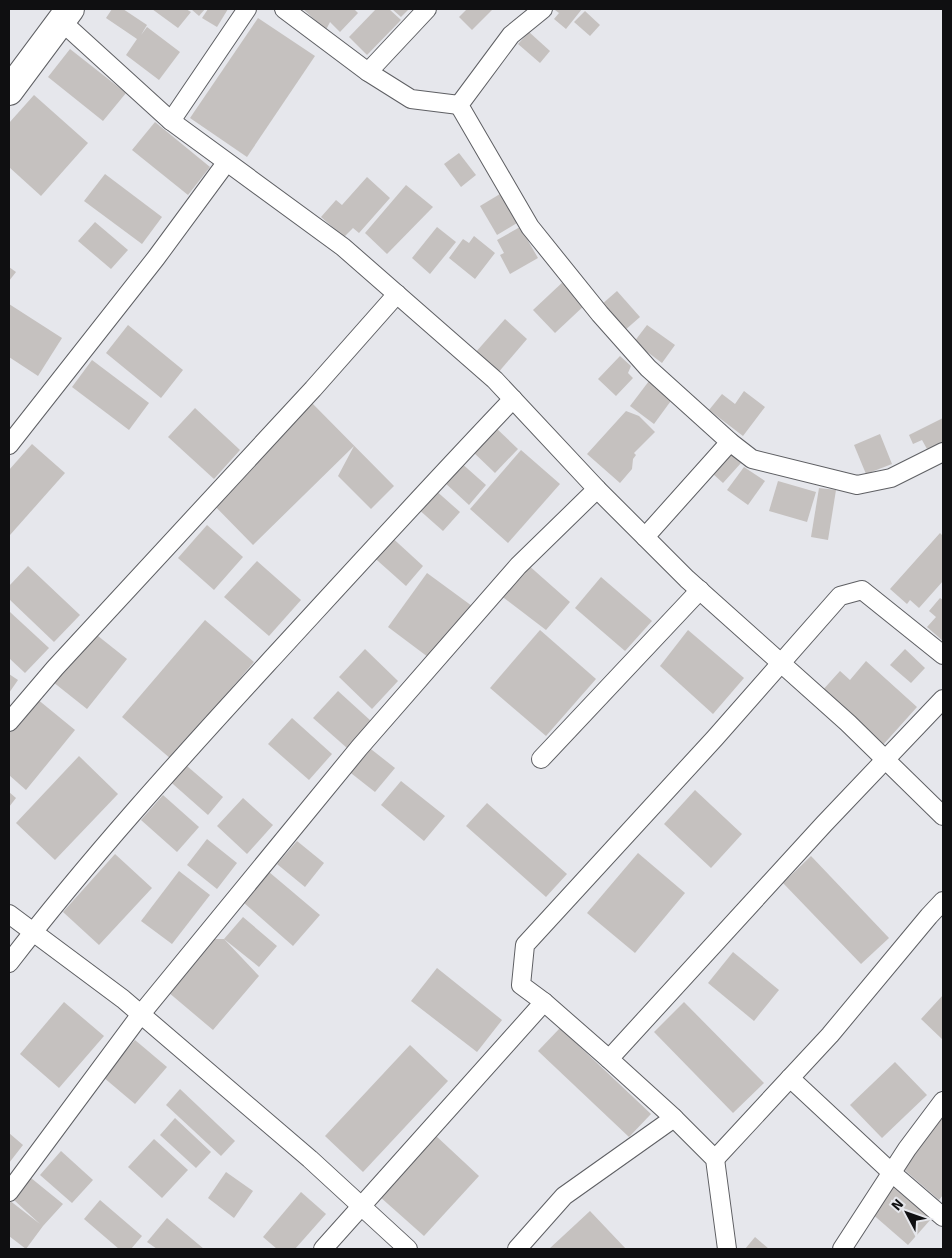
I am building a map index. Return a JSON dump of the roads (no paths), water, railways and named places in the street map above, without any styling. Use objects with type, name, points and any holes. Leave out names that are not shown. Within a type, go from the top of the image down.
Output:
[{"type":"highway","points":[[9,91],[65,15]]},
{"type":"street","points":[[171,121],[247,9]]},
{"type":"street","points":[[284,9],[368,72],[411,98],[459,105]]},
{"type":"street","points":[[368,72],[427,9]]},
{"type":"street","points":[[459,105],[511,35],[542,9]]},
{"type":"street","points":[[65,15],[171,121],[343,247],[495,380],[597,489],[645,537],[700,590],[848,723],[943,816]]},
{"type":"street","points":[[459,105],[530,227],[600,314],[648,368],[730,442],[752,459],[857,485],[891,478],[943,452]]},
{"type":"street","points":[[9,445],[156,258],[226,163]]},
{"type":"street","points":[[9,722],[55,668],[313,389],[397,294]]},
{"type":"street","points":[[9,963],[32,932],[173,766],[427,489],[513,399]]},
{"type":"street","points":[[645,537],[730,442]]},
{"type":"street","points":[[9,1192],[141,1014],[359,748],[518,566],[597,489]]},
{"type":"street","points":[[541,759],[700,590]]},
{"type":"street","points":[[727,1249],[715,1159],[674,1118],[609,1059],[544,1002],[521,985],[525,945],[781,664],[840,596],[862,590],[943,655]]},
{"type":"street","points":[[609,1059],[817,832],[943,699]]},
{"type":"street","points":[[715,1159],[830,1035],[928,916],[943,901]]},
{"type":"street","points":[[9,914],[141,1014],[310,1159],[408,1249]]},
{"type":"street","points":[[323,1249],[362,1208],[544,1002]]},
{"type":"street","points":[[790,1078],[892,1173],[943,1216]]},
{"type":"street","points":[[842,1249],[892,1173],[943,1101]]},
{"type":"street","points":[[517,1249],[564,1196],[674,1118]]}]
